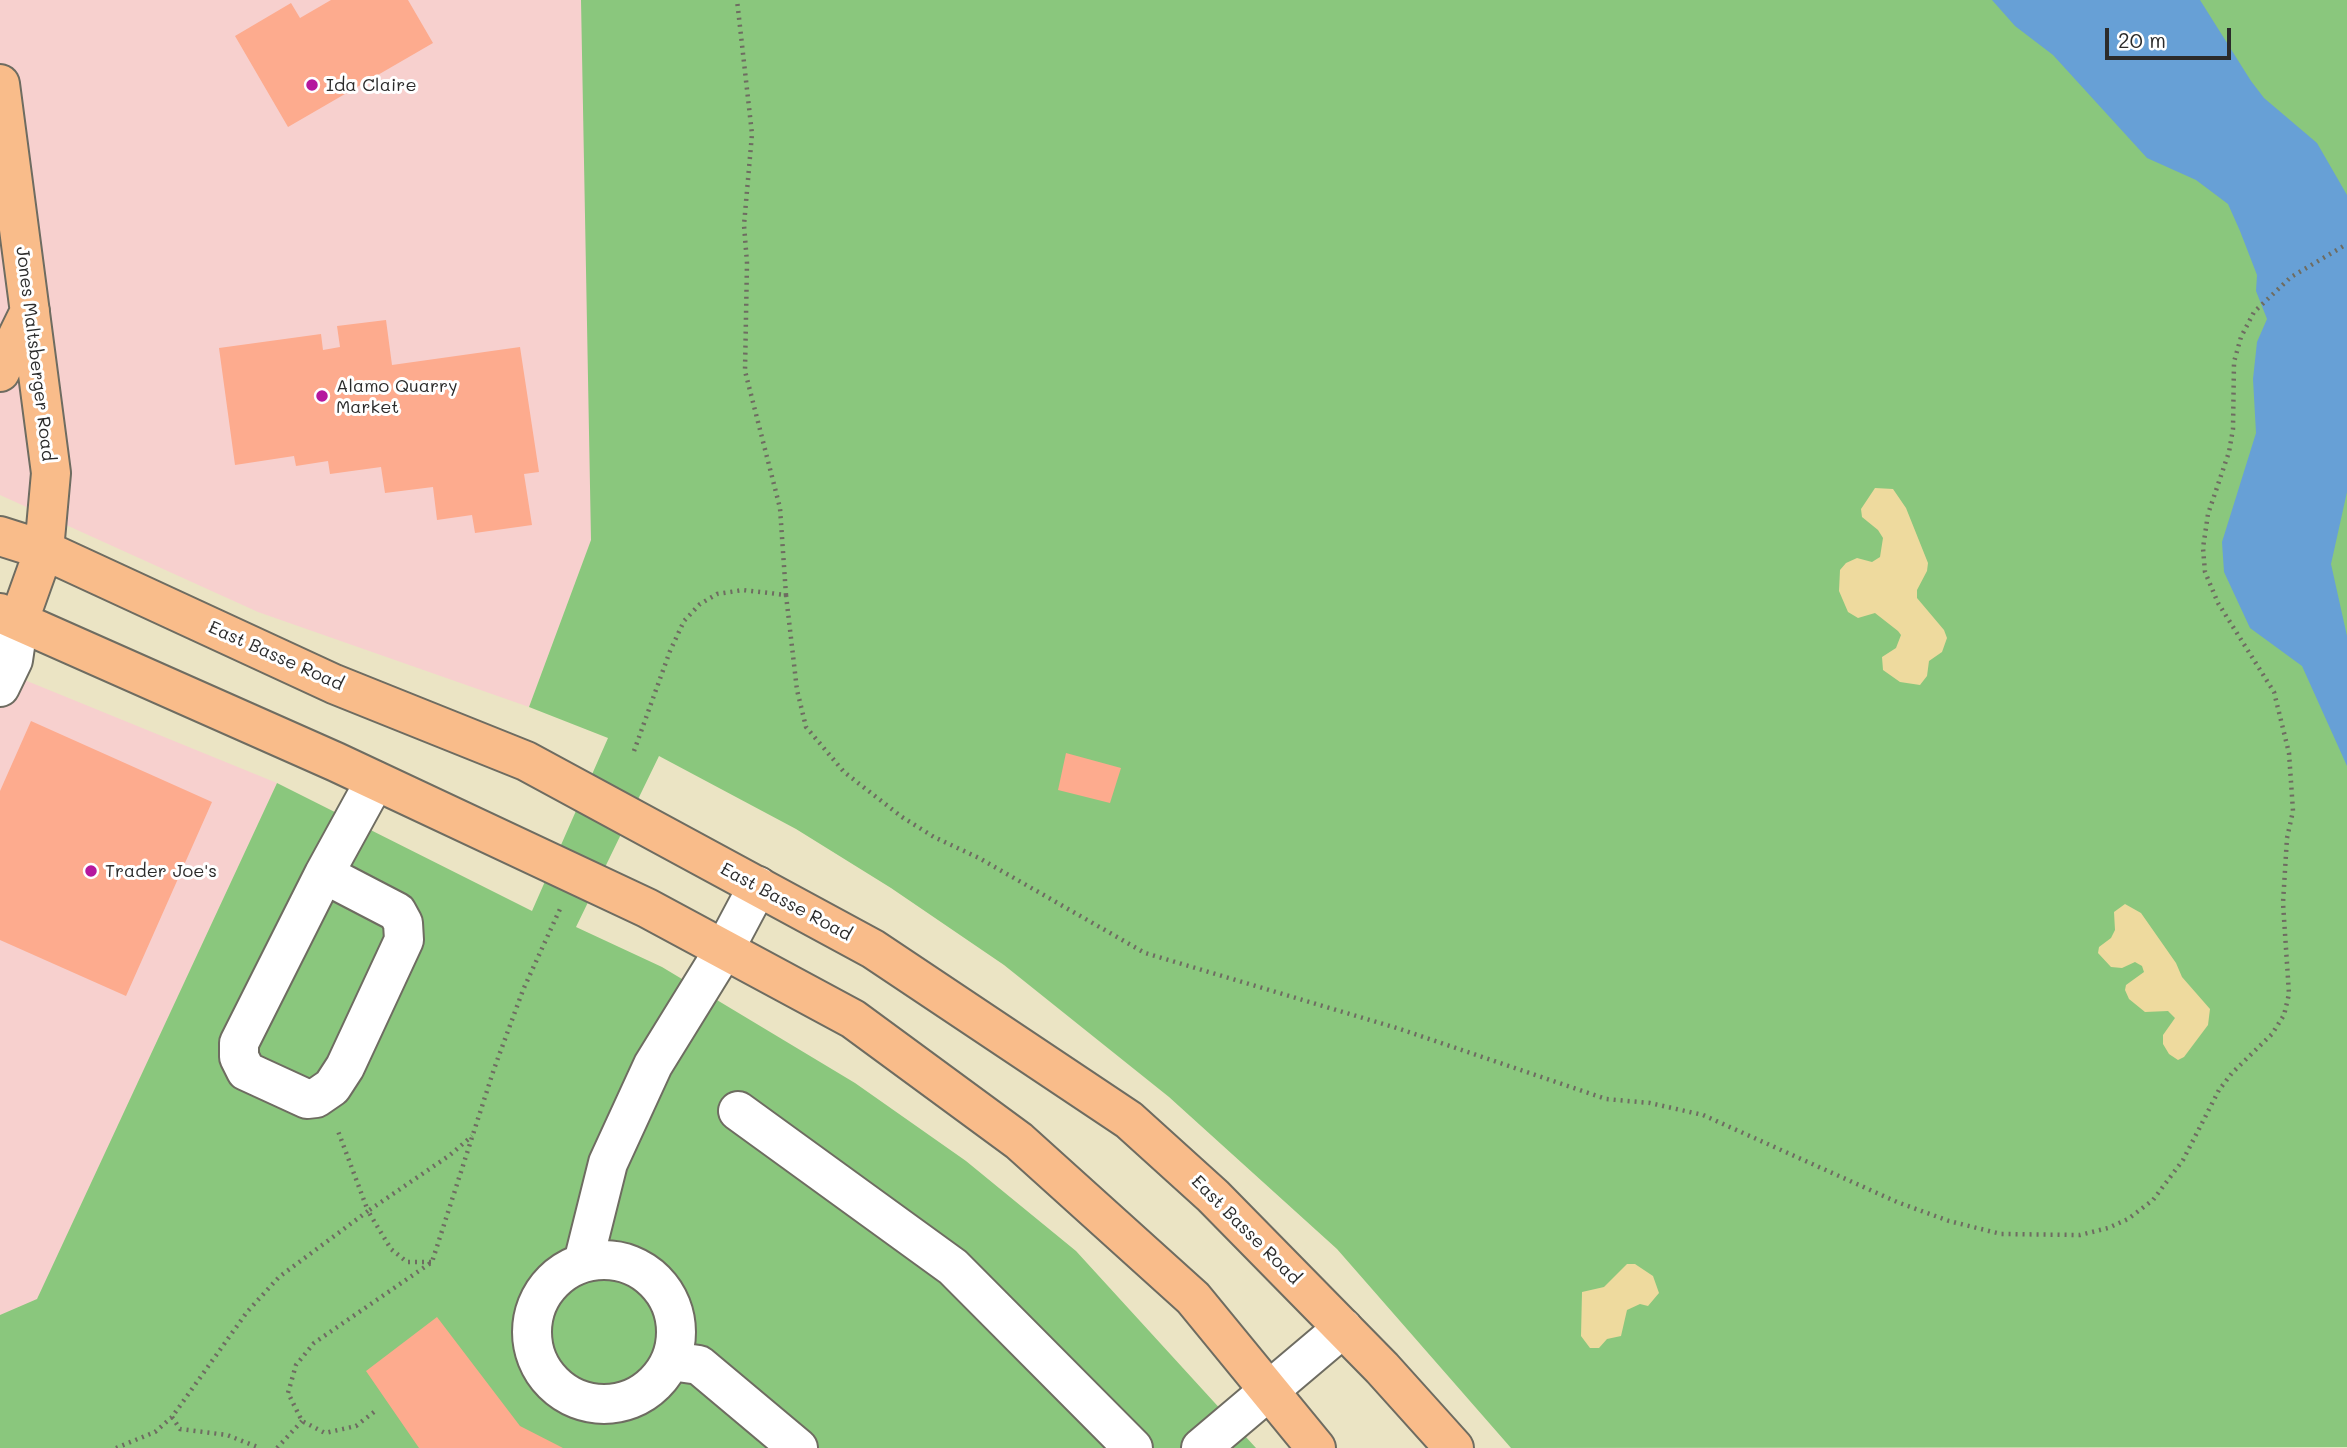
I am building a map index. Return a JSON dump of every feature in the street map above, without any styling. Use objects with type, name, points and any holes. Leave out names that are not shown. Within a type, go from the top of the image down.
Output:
[{"type":"main road","name":"Jones Maltsberger Road","points":[[0,84],[51,473],[44,550],[6,621]]},
{"type":"main road","points":[[0,372],[30,311]]},
{"type":"main road","name":"East Basse Road","points":[[0,536],[44,550],[334,684],[526,761],[873,948],[1129,1120],[1213,1196],[1343,1328],[1454,1448]]},
{"type":"main road","points":[[6,621],[375,781],[647,908],[853,1019],[1019,1141],[1193,1298],[1316,1448]]},
{"type":"lane","points":[[0,687],[13,660],[6,621]]},
{"type":"lane","points":[[324,874],[397,912],[403,923],[404,940],[345,1067],[324,1093],[307,1099],[246,1071],[239,1057],[240,1043],[324,874],[375,781]]},
{"type":"lane","points":[[583,1263],[608,1163],[653,1065],[724,950],[758,886]]},
{"type":"lane","points":[[738,1111],[953,1267],[1133,1448]]},
{"type":"lane","points":[[607,1260],[630,1265],[650,1276],[665,1294],[674,1315],[676,1339],[671,1361],[659,1380],[640,1395],[619,1403],[596,1404],[572,1398],[552,1383],[539,1362],[532,1338],[534,1314],[544,1292],[561,1274],[583,1263],[607,1260]]},
{"type":"lane","points":[[1201,1448],[1343,1328]]},
{"type":"lane","points":[[671,1361],[699,1365],[798,1448]]},
{"type":"path","points":[[737,0],[752,134],[744,225],[747,263],[745,371],[780,508],[786,595],[797,690],[806,727],[844,772],[902,817],[934,837],[979,858],[1073,915],[1145,953],[1400,1029],[1606,1099],[1650,1104],[1703,1115],[1897,1202],[1949,1221],[2001,1234],[2080,1235],[2118,1224],[2153,1200],[2183,1160],[2219,1090],[2232,1073],[2272,1034],[2284,1015],[2289,994],[2283,903],[2293,787],[2284,722],[2274,692],[2218,603],[2205,572],[2203,548],[2208,514],[2229,453],[2233,429],[2234,362],[2241,337],[2254,312],[2291,277],[2347,244]]},
{"type":"path","points":[[635,751],[670,651],[684,621],[699,604],[717,594],[743,590],[786,595]]},
{"type":"path","points":[[374,1412],[356,1426],[325,1433],[302,1421],[288,1393],[296,1366],[314,1343],[432,1262],[494,1069],[523,989],[560,909]]},
{"type":"path","points":[[324,1093],[368,1212],[391,1250],[407,1262],[432,1262]]},
{"type":"path","points":[[116,1448],[155,1432],[172,1417],[247,1312],[279,1277],[450,1155],[474,1133]]},
{"type":"path","points":[[172,1417],[180,1429],[227,1435],[260,1448]]},
{"type":"path","points":[[277,1448],[302,1421]]},
{"type":"shaded area","name":"Alamo Quarry Market","points":[[0,0],[647,0],[682,297],[529,707],[258,612],[0,495]]},
{"type":"shaded area","points":[[0,670],[277,783],[37,1300],[0,1315]]},
{"type":"green space","points":[[581,0],[2347,0],[2347,1447],[1511,1448],[1337,1249],[1169,1097],[1004,965],[891,888],[796,829],[659,756],[576,927],[662,967],[855,1083],[966,1161],[1076,1251],[1256,1448],[0,1448],[0,1315],[37,1299],[277,783],[532,911],[608,738],[529,707],[591,540]]},
{"type":"sand","points":[[1875,488],[1893,489],[1906,508],[1928,563],[1917,590],[1917,598],[1944,630],[1947,638],[1942,652],[1929,661],[1927,676],[1920,685],[1900,682],[1883,670],[1882,657],[1896,648],[1901,635],[1898,631],[1875,613],[1858,618],[1848,612],[1839,591],[1840,570],[1846,563],[1857,558],[1872,562],[1880,557],[1883,538],[1878,530],[1862,517],[1861,509]]},
{"type":"sand","points":[[2125,904],[2141,913],[2176,963],[2182,977],[2210,1009],[2208,1025],[2184,1057],[2178,1060],[2169,1054],[2163,1044],[2163,1035],[2175,1018],[2168,1011],[2145,1012],[2129,999],[2125,990],[2126,985],[2144,972],[2142,966],[2135,962],[2122,968],[2111,967],[2098,953],[2099,947],[2111,938],[2115,930],[2114,912]]},
{"type":"sand","points":[[1627,1264],[1635,1264],[1653,1276],[1659,1293],[1648,1306],[1640,1304],[1627,1310],[1621,1336],[1607,1339],[1599,1348],[1590,1348],[1581,1336],[1582,1292],[1604,1287]]},
{"type":"water","points":[[1992,0],[2200,0],[2251,81],[2264,98],[2317,143],[2347,195],[2347,492],[2331,564],[2347,636],[2347,766],[2302,666],[2250,628],[2224,572],[2222,542],[2256,433],[2253,379],[2257,342],[2267,319],[2256,291],[2257,275],[2228,204],[2196,180],[2147,158],[2053,55],[2015,26]]},
{"type":"building","name":"Ida Claire","points":[[331,0],[408,0],[433,43],[288,127],[235,36],[291,3],[300,18]]},
{"type":"building","points":[[386,320],[392,365],[520,347],[539,472],[524,474],[532,525],[475,533],[472,515],[437,520],[433,487],[385,493],[381,467],[330,474],[328,461],[296,466],[294,456],[235,465],[219,348],[321,334],[323,350],[340,347],[337,326]]},
{"type":"building","name":"Trader Joe's","points":[[31,721],[212,802],[126,996],[0,940],[0,791]]},
{"type":"building","points":[[1066,753],[1121,768],[1110,803],[1058,790]]},
{"type":"building","points":[[437,1317],[520,1426],[563,1448],[419,1448],[366,1371]]},
{"type":"place","name":"Ida Claire","points":[[312,85]]},
{"type":"place","name":"Alamo Quarry Market","points":[[322,396]]},
{"type":"place","name":"Trader Joe's","points":[[91,871]]}]
